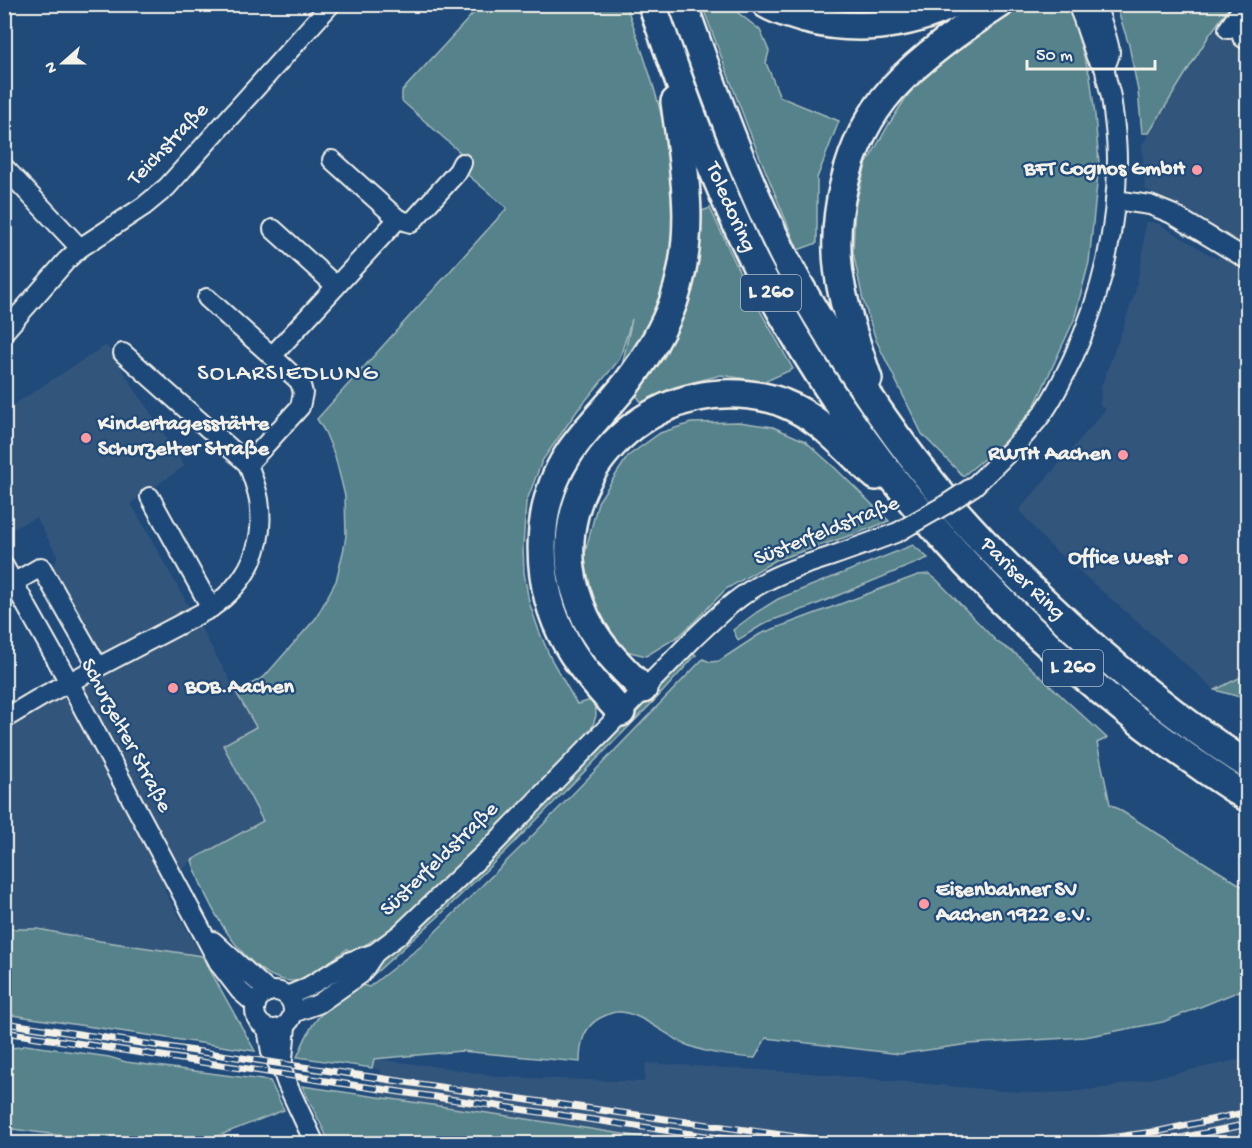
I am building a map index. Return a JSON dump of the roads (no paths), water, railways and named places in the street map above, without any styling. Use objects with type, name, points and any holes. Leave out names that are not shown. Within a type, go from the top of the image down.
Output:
[{"type":"highway","name":"Toledoring","points":[[652,4],[706,154],[730,209],[783,315],[811,363],[854,426],[921,513]]},
{"type":"highway","name":"Toledoring","points":[[683,4],[734,145],[783,253],[809,303],[879,411]]},
{"type":"highway","points":[[766,4],[793,16],[816,22],[870,26],[922,18],[953,4]]},
{"type":"highway","points":[[879,411],[849,321],[841,289],[837,257],[838,219],[843,185],[863,133],[892,90],[946,40],[1000,4]]},
{"type":"highway","points":[[621,712],[600,690],[566,643],[548,597],[543,572],[542,544],[549,497],[559,473],[574,448],[641,363],[664,323],[674,300],[680,277],[687,230],[686,189],[668,48]]},
{"type":"highway","points":[[643,689],[609,654],[589,626],[575,587],[570,545],[572,523],[588,478],[617,440],[649,416],[667,406],[705,395],[766,397],[783,403],[814,419],[828,430],[861,463],[921,513]]},
{"type":"highway","name":"Pariser Ring","points":[[879,411],[935,486],[985,543],[1036,594],[1115,667],[1181,719],[1248,765]]},
{"type":"highway","name":"Pariser Ring","points":[[921,513],[972,570],[1070,665],[1162,739],[1217,779],[1248,798]]},
{"type":"street","name":"Teichstraße","points":[[4,332],[80,248],[144,206],[167,187],[331,4]]},
{"type":"street","name":"Süsterfeldstraße","points":[[1077,4],[1095,57],[1105,68]]},
{"type":"street","name":"Süsterfeldstraße","points":[[289,1012],[306,988],[351,961],[375,953],[400,934],[493,845],[643,689],[719,614],[739,598],[758,585],[793,569],[898,532],[938,509],[974,486],[1009,453],[1043,413],[1061,384],[1084,334],[1100,289],[1108,257],[1116,200],[1116,135],[1105,68],[1110,52],[1096,4]]},
{"type":"street","points":[[1239,36],[1245,4]]},
{"type":"street","points":[[332,160],[398,219],[411,223],[458,171],[462,162]]},
{"type":"street","points":[[4,167],[80,248]]},
{"type":"street","points":[[1116,200],[1150,206],[1172,214],[1248,260]]},
{"type":"street","points":[[272,356],[398,219]]},
{"type":"street","points":[[273,229],[336,286]]},
{"type":"street","points":[[207,298],[300,382],[303,393],[300,407],[248,464]]},
{"type":"street","points":[[4,718],[211,608],[236,586],[247,571],[256,552],[260,524],[259,500],[248,464],[123,353]]},
{"type":"street","points":[[150,497],[211,608]]},
{"type":"street","name":"Schurzelter Straße","points":[[4,566],[69,682],[220,965],[240,991],[256,1005]]},
{"type":"street","points":[[13,583],[41,567],[98,667]]},
{"type":"street","name":"Schurzelter Straße","points":[[201,930],[269,992]]},
{"type":"street","points":[[282,1070],[289,1012],[279,992],[269,992],[259,999],[255,1012],[261,1024],[267,1028],[277,1029],[289,1012]]},
{"type":"street","points":[[267,1028],[271,1052],[282,1070],[315,1143]]},
{"type":"railway","points":[[4,1023],[528,1100],[861,1144]]},
{"type":"railway","points":[[4,1032],[761,1144]]},
{"type":"railway","points":[[1049,1144],[1160,1131],[1248,1112]]},
{"type":"railway","points":[[1145,1144],[1248,1124]]},
{"type":"place","name":"BFT Cognos GmbH","points":[[1197,170]]},
{"type":"place","name":"Kindertagesstätte Schurzelter Straße","points":[[86,438]]},
{"type":"place","name":"RWTH Aachen","points":[[1123,455]]},
{"type":"place","name":"Office West","points":[[1183,559]]},
{"type":"place","name":"BOB.Aachen","points":[[173,688]]},
{"type":"place","name":"Eisenbahner SV Aachen 1922 e.V.","points":[[924,904]]},
{"type":"district","name":"SOLARSIEDLUNG","points":[[288,374]]}]
